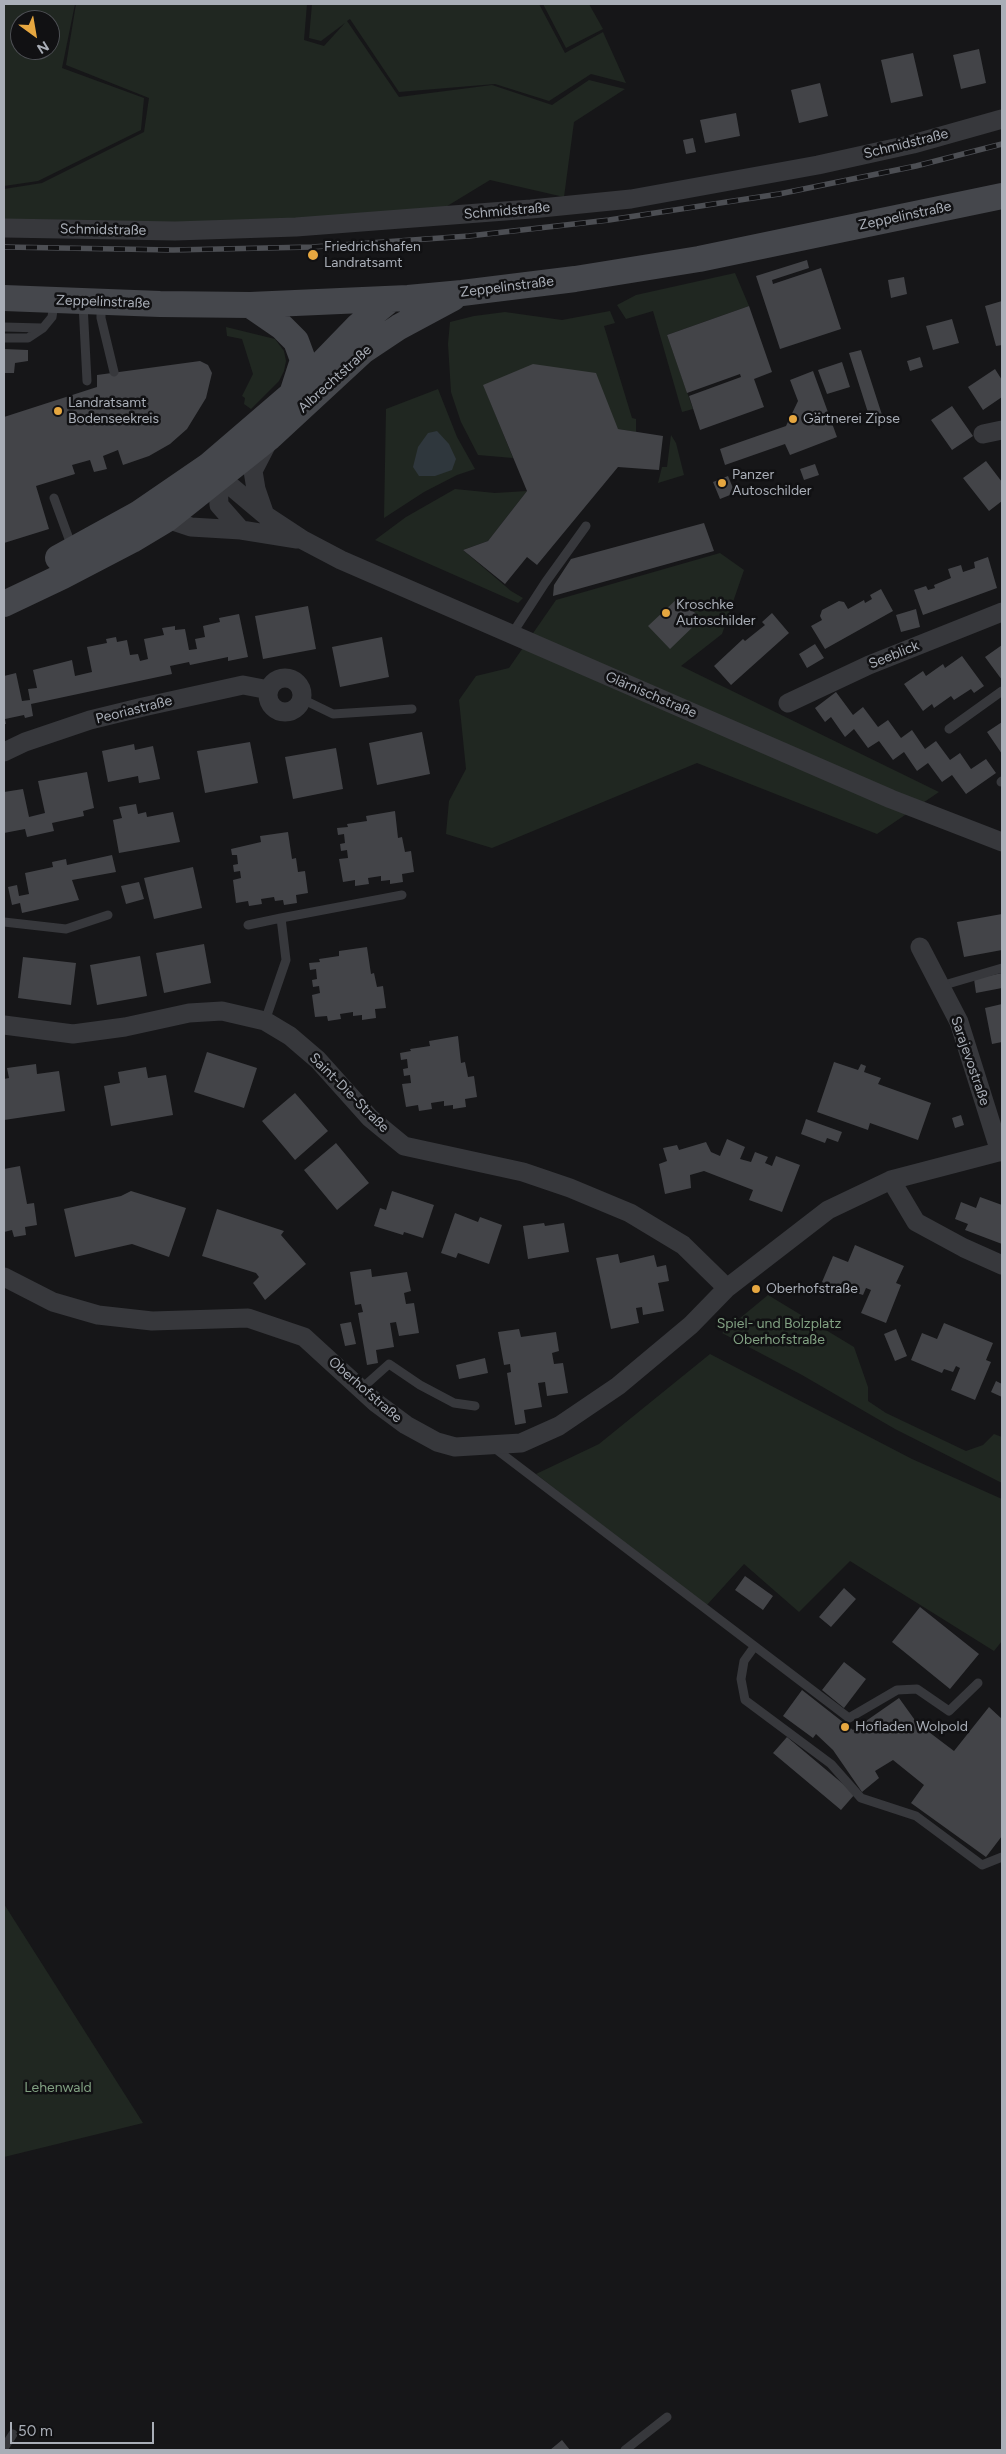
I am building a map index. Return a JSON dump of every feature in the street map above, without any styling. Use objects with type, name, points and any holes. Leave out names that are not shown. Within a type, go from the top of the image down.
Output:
[{"type":"main road","name":"Zeppelinstraße","points":[[4,298],[250,305],[462,293],[575,279],[700,260],[961,209],[1002,196]]},
{"type":"main road","name":"Albrechtstraße","points":[[4,584],[74,551],[213,473],[270,437],[363,351],[399,327],[462,293]]},
{"type":"main road","name":"Albrechtstraße","points":[[4,604],[63,576],[132,540],[167,519],[358,326],[391,298]]},
{"type":"main road","points":[[250,305],[282,327],[296,341],[303,360],[293,393]]},
{"type":"street","name":"Schmidstraße","points":[[4,228],[175,231],[296,227],[532,209],[631,199],[818,165],[913,144],[1002,119]]},
{"type":"street","points":[[983,434],[1002,430]]},
{"type":"street","points":[[265,515],[256,489],[253,471],[270,437]]},
{"type":"street","points":[[213,473],[219,505],[241,530]]},
{"type":"street","name":"Glärnischstraße","points":[[213,473],[265,515],[303,540],[341,560],[891,799],[1002,842]]},
{"type":"street","name":"Glärnischstraße","points":[[167,519],[192,527],[241,530],[303,540]]},
{"type":"street","name":"Seeblick","points":[[788,703],[868,665],[1002,612]]},
{"type":"street","name":"Peoriastraße","points":[[4,752],[25,742],[90,720],[243,685],[269,690],[270,702],[282,712],[294,709],[302,699]]},
{"type":"street","name":"Sarajevostraße","points":[[920,947],[959,1022],[1001,1151]]},
{"type":"street","name":"Saint-Die-Straße","points":[[4,1025],[73,1034],[125,1027],[190,1013],[222,1011],[265,1022],[290,1036],[318,1060],[370,1118],[404,1146],[523,1172],[570,1188],[630,1213],[683,1244],[727,1288]]},
{"type":"street","name":"Oberhofstraße","points":[[4,1277],[53,1302],[98,1315],[152,1321],[248,1318],[304,1338],[361,1389],[406,1425],[437,1442],[455,1447],[492,1447],[521,1443],[559,1426],[651,1360],[691,1326],[727,1288],[828,1210],[891,1180],[1001,1151]]},
{"type":"street","points":[[891,1180],[916,1222],[964,1248],[1002,1264]]},
{"type":"lane","points":[[4,338],[28,338],[43,328],[52,317],[54,300]]},
{"type":"lane","points":[[92,302],[101,318],[114,372]]},
{"type":"lane","points":[[87,381],[92,302]]},
{"type":"lane","points":[[4,327],[43,328]]},
{"type":"lane","points":[[54,498],[74,551],[63,576]]},
{"type":"lane","points":[[512,634],[545,583],[586,526]]},
{"type":"lane","points":[[949,729],[1002,691]]},
{"type":"lane","points":[[302,699],[333,714],[412,709]]},
{"type":"lane","points":[[248,925],[402,895]]},
{"type":"lane","points":[[4,922],[66,930],[108,915]]},
{"type":"lane","points":[[265,1022],[286,960],[281,918]]},
{"type":"lane","points":[[940,986],[1002,968]]},
{"type":"lane","points":[[361,1389],[389,1364],[420,1385],[454,1403],[475,1406]]},
{"type":"lane","points":[[492,1447],[849,1718],[897,1690],[917,1689],[949,1711],[978,1683]]},
{"type":"lane","points":[[754,1647],[744,1661],[741,1679],[745,1700],[831,1764],[862,1798],[916,1816],[982,1865],[1002,1857]]},
{"type":"lane","points":[[625,2450],[667,2417]]},
{"type":"lane","points":[[4,2448],[13,2434]]},
{"type":"green space","points":[[4,4],[75,4],[62,68],[144,98],[141,130],[38,181],[4,186]]},
{"type":"green space","points":[[76,4],[307,4],[304,40],[324,46],[345,23],[321,41],[309,38],[312,4],[539,4],[565,53],[603,32],[626,83],[591,74],[549,101],[495,84],[399,92],[350,19],[347,21],[399,97],[492,85],[552,105],[589,80],[625,89],[574,122],[564,197],[490,180],[439,211],[4,233],[4,189],[42,183],[144,132],[149,98],[66,65]]},
{"type":"green space","points":[[543,4],[589,4],[603,29],[566,48]]},
{"type":"green space","points":[[735,273],[749,306],[667,335],[693,409],[682,412],[653,311],[626,319],[617,305],[636,295]]},
{"type":"green space","points":[[610,311],[615,323],[604,326],[632,418],[636,419],[636,432],[618,429],[484,386],[513,458],[478,455],[461,422],[451,392],[448,344],[450,322],[474,316],[505,312],[562,320]]},
{"type":"green space","points":[[226,327],[275,339],[284,351],[286,361],[279,381],[251,409],[244,404],[245,398],[242,396],[253,374],[242,339],[227,336]]},
{"type":"green space","points":[[438,389],[457,437],[475,469],[457,475],[424,492],[384,518],[386,409]]},
{"type":"green space","points":[[671,435],[676,443],[684,475],[658,483],[662,467],[667,467]]},
{"type":"green space","points":[[455,489],[495,493],[527,491],[488,541],[463,550],[511,591],[523,598],[518,603],[375,540],[406,517]]},
{"type":"green space","points":[[720,553],[744,570],[722,634],[681,666],[939,792],[877,834],[697,763],[492,848],[446,834],[449,801],[466,769],[459,700],[476,676],[509,668],[556,600]]},
{"type":"green space","name":"Spiel- und Bolzplatz Oberhofstraße","points":[[768,1295],[854,1347],[868,1387],[868,1401],[886,1413],[966,1451],[983,1445],[994,1434],[1002,1437],[1002,1483],[895,1429],[802,1375],[722,1333]]},
{"type":"green space","points":[[710,1354],[912,1459],[1002,1499],[1002,1641],[994,1651],[850,1561],[799,1612],[744,1564],[706,1606],[536,1474],[599,1444]]},
{"type":"green space","name":"Lehenwald","points":[[4,1904],[143,2123],[4,2157]]},
{"type":"shaded area","points":[[437,431],[449,444],[456,459],[452,470],[435,476],[419,476],[413,467],[418,447],[428,433]]},
{"type":"building","points":[[979,49],[986,83],[961,89],[953,55]]},
{"type":"building","points":[[913,53],[923,96],[891,103],[881,60]]},
{"type":"building","points":[[820,83],[828,116],[799,123],[791,90]]},
{"type":"building","points":[[736,113],[740,136],[705,143],[700,120]]},
{"type":"building","points":[[693,138],[696,152],[686,154],[683,140]]},
{"type":"building","points":[[807,260],[809,268],[772,280],[773,284],[821,268],[841,329],[780,349],[756,276]]},
{"type":"building","points":[[904,277],[907,294],[891,298],[888,280]]},
{"type":"building","points":[[1002,301],[1002,345],[996,346],[985,306]]},
{"type":"building","points":[[749,306],[772,372],[754,379],[764,407],[700,430],[689,396],[741,377],[740,374],[687,393],[667,335]]},
{"type":"building","points":[[952,319],[959,343],[933,350],[926,326]]},
{"type":"building","points":[[4,349],[28,350],[28,361],[15,363],[14,373],[4,373]]},
{"type":"building","points":[[861,350],[883,418],[871,422],[849,353]]},
{"type":"building","points":[[920,357],[923,367],[910,371],[907,361]]},
{"type":"building","points":[[200,361],[208,365],[212,373],[206,398],[187,429],[170,444],[149,456],[123,465],[118,450],[103,456],[107,469],[94,472],[90,460],[72,465],[75,474],[36,486],[49,529],[4,543],[4,417],[97,387],[97,375]]},
{"type":"building","points":[[842,362],[850,387],[827,394],[818,370]]},
{"type":"building","points":[[533,364],[596,373],[618,429],[663,436],[659,470],[618,467],[537,565],[527,557],[505,584],[463,550],[488,541],[527,491],[483,385]]},
{"type":"building","points":[[995,369],[1002,380],[1002,397],[983,410],[968,387]]},
{"type":"building","points":[[813,371],[837,437],[790,455],[785,444],[725,465],[720,449],[786,426],[798,401],[790,380]]},
{"type":"building","points":[[952,406],[973,436],[952,450],[931,420]]},
{"type":"building","points":[[986,461],[1002,482],[1002,501],[989,511],[963,478]]},
{"type":"building","points":[[815,464],[819,475],[804,480],[800,469]]},
{"type":"building","points":[[728,476],[735,493],[720,499],[713,482]]},
{"type":"building","points":[[704,523],[714,551],[553,596],[554,585],[571,559]]},
{"type":"building","points":[[988,557],[997,588],[923,615],[914,590],[926,586],[928,590],[935,588],[934,585],[951,578],[948,569],[961,565],[963,572],[975,568],[974,562]]},
{"type":"building","points":[[881,589],[893,611],[825,649],[811,626],[822,620],[820,616],[822,610],[839,601],[844,602],[848,609],[864,600],[865,603],[872,599],[870,595]]},
{"type":"building","points":[[679,597],[701,619],[670,649],[648,626]]},
{"type":"building","points":[[308,606],[316,649],[263,659],[255,616]]},
{"type":"building","points":[[916,609],[920,627],[901,632],[896,615]]},
{"type":"building","points":[[772,613],[789,633],[731,685],[714,666],[743,639],[745,641],[765,625],[762,622]]},
{"type":"building","points":[[239,614],[248,657],[228,661],[228,657],[190,665],[189,662],[170,666],[172,674],[31,704],[33,716],[25,718],[24,715],[5,719],[6,724],[4,724],[4,676],[16,673],[22,701],[30,700],[28,689],[37,688],[33,670],[72,660],[75,676],[92,672],[87,647],[107,643],[106,639],[116,637],[117,642],[127,640],[130,655],[138,654],[140,661],[148,659],[144,639],[164,635],[162,628],[175,626],[175,630],[185,629],[189,650],[197,649],[195,639],[205,637],[203,626],[220,622],[219,618]]},
{"type":"building","points":[[382,637],[389,677],[340,687],[332,647]]},
{"type":"building","points":[[815,644],[824,658],[807,668],[799,654]]},
{"type":"building","points":[[1002,645],[1002,680],[985,657]]},
{"type":"building","points":[[962,656],[984,686],[974,693],[971,689],[954,700],[951,696],[934,708],[932,704],[923,711],[904,684],[923,671],[926,676],[943,664],[945,668]]},
{"type":"building","points":[[836,692],[853,715],[863,707],[878,727],[888,720],[901,738],[912,730],[925,749],[936,741],[950,760],[960,753],[971,769],[986,759],[996,773],[966,794],[952,775],[942,782],[928,763],[917,771],[904,752],[893,760],[879,741],[868,748],[854,729],[845,737],[831,717],[825,722],[815,708]]},
{"type":"building","points":[[1002,722],[1002,754],[987,732]]},
{"type":"building","points":[[422,732],[430,774],[377,785],[369,743]]},
{"type":"building","points":[[250,742],[258,783],[205,793],[197,751]]},
{"type":"building","points":[[134,744],[135,750],[153,746],[160,779],[139,783],[138,776],[108,782],[102,751]]},
{"type":"building","points":[[336,748],[343,789],[293,799],[285,757]]},
{"type":"building","points":[[87,772],[94,808],[83,811],[84,816],[52,823],[54,831],[27,837],[25,829],[4,833],[4,792],[23,789],[29,817],[45,813],[38,781]]},
{"type":"building","points":[[136,804],[138,814],[146,812],[147,817],[173,812],[180,842],[119,853],[113,820],[122,818],[119,807]]},
{"type":"building","points":[[395,811],[398,838],[402,837],[405,852],[411,851],[414,872],[402,874],[403,882],[390,884],[390,880],[381,881],[381,876],[368,878],[369,884],[355,886],[355,880],[343,882],[339,859],[348,858],[347,850],[341,851],[340,844],[345,843],[344,834],[338,835],[337,828],[348,827],[347,824],[367,821],[366,816]]},
{"type":"building","points":[[288,832],[292,859],[296,858],[298,872],[305,871],[308,893],[296,895],[297,903],[284,905],[283,900],[275,901],[274,897],[261,899],[262,904],[249,906],[248,901],[236,903],[233,880],[241,878],[240,871],[234,872],[233,865],[238,864],[237,855],[232,855],[231,849],[261,842],[260,836]]},
{"type":"building","points":[[112,855],[116,872],[72,880],[79,900],[22,913],[20,903],[12,905],[8,887],[17,885],[19,896],[29,894],[25,873],[53,867],[52,862],[66,859],[67,865]]},
{"type":"building","points":[[193,867],[202,908],[154,919],[144,878]]},
{"type":"building","points":[[139,882],[144,899],[126,904],[121,886]]},
{"type":"building","points":[[1002,914],[1002,950],[964,957],[957,922]]},
{"type":"building","points":[[204,944],[211,983],[164,993],[156,953]]},
{"type":"building","points":[[367,947],[371,974],[374,973],[377,987],[383,986],[386,1008],[375,1009],[376,1018],[362,1020],[362,1015],[353,1016],[353,1012],[340,1014],[341,1019],[328,1021],[327,1016],[315,1017],[312,995],[320,993],[319,986],[313,987],[312,980],[317,979],[316,969],[310,970],[309,963],[320,962],[319,959],[339,956],[339,951]]},
{"type":"building","points":[[140,956],[147,996],[97,1005],[90,965]]},
{"type":"building","points":[[23,957],[76,963],[71,1005],[18,998]]},
{"type":"building","points":[[1002,973],[1002,988],[976,993],[974,979]]},
{"type":"building","points":[[1002,1004],[1002,1042],[992,1044],[985,1008]]},
{"type":"building","points":[[458,1036],[461,1063],[465,1062],[468,1077],[474,1076],[477,1097],[465,1099],[466,1107],[453,1109],[453,1105],[444,1106],[444,1101],[431,1103],[432,1109],[419,1111],[418,1105],[406,1107],[402,1084],[411,1083],[410,1075],[404,1076],[403,1069],[408,1068],[407,1059],[401,1060],[400,1053],[411,1051],[410,1049],[430,1046],[429,1041]]},
{"type":"building","points":[[207,1052],[257,1068],[244,1108],[194,1092]]},
{"type":"building","points":[[834,1062],[858,1070],[861,1064],[866,1066],[864,1072],[881,1078],[878,1084],[931,1103],[918,1140],[870,1123],[868,1130],[817,1112]]},
{"type":"building","points":[[36,1064],[37,1074],[59,1071],[65,1111],[4,1120],[4,1079],[9,1078],[7,1068]]},
{"type":"building","points":[[146,1067],[148,1078],[166,1075],[173,1115],[111,1126],[104,1086],[120,1083],[118,1072]]},
{"type":"building","points":[[295,1093],[328,1131],[295,1160],[262,1121]]},
{"type":"building","points":[[961,1115],[964,1125],[955,1128],[952,1118]]},
{"type":"building","points":[[806,1119],[842,1132],[838,1142],[827,1138],[825,1143],[801,1134]]},
{"type":"building","points":[[727,1139],[745,1147],[740,1159],[751,1162],[755,1152],[768,1157],[765,1163],[772,1166],[776,1156],[800,1165],[782,1212],[749,1200],[753,1190],[704,1171],[690,1175],[691,1188],[665,1194],[659,1164],[667,1161],[663,1148],[677,1145],[679,1150],[706,1142],[711,1152],[720,1156]]},
{"type":"building","points":[[336,1143],[369,1183],[337,1210],[304,1170]]},
{"type":"building","points":[[20,1166],[27,1204],[34,1203],[37,1225],[25,1227],[26,1235],[14,1237],[12,1230],[4,1232],[4,1169]]},
{"type":"building","points":[[131,1191],[186,1208],[169,1257],[132,1244],[75,1257],[64,1209],[121,1196]]},
{"type":"building","points":[[392,1191],[434,1205],[423,1238],[404,1232],[403,1235],[374,1226],[380,1208],[386,1210]]},
{"type":"building","points":[[980,1197],[1002,1205],[1002,1244],[965,1230],[968,1224],[955,1219],[961,1202],[976,1208]]},
{"type":"building","points":[[217,1209],[284,1231],[281,1235],[306,1264],[265,1300],[253,1283],[259,1277],[256,1273],[202,1256]]},
{"type":"building","points":[[455,1213],[478,1222],[480,1217],[502,1225],[489,1264],[458,1253],[456,1258],[441,1253]]},
{"type":"building","points":[[544,1223],[545,1226],[564,1223],[569,1252],[528,1259],[523,1226]]},
{"type":"building","points":[[855,1245],[904,1266],[896,1283],[901,1285],[886,1323],[861,1313],[871,1290],[866,1288],[863,1295],[854,1292],[853,1295],[822,1282],[833,1256],[848,1262]]},
{"type":"building","points":[[618,1254],[620,1263],[654,1255],[657,1267],[666,1265],[669,1281],[658,1283],[664,1311],[643,1315],[642,1307],[636,1308],[639,1323],[611,1329],[596,1258]]},
{"type":"building","points":[[371,1269],[372,1277],[407,1272],[411,1291],[404,1293],[406,1304],[414,1303],[419,1333],[399,1336],[396,1322],[390,1323],[394,1347],[376,1350],[378,1363],[367,1365],[358,1313],[363,1312],[361,1304],[355,1305],[350,1272]]},
{"type":"building","points":[[351,1322],[356,1344],[345,1346],[340,1324]]},
{"type":"building","points":[[944,1323],[993,1343],[986,1360],[991,1362],[975,1400],[951,1390],[960,1368],[956,1366],[953,1372],[944,1369],[942,1373],[911,1360],[922,1333],[937,1339]]},
{"type":"building","points":[[519,1329],[521,1337],[556,1332],[559,1351],[552,1353],[554,1364],[563,1363],[568,1393],[547,1396],[545,1382],[538,1383],[542,1407],[524,1410],[526,1423],[515,1425],[507,1373],[511,1372],[510,1364],[504,1365],[498,1332]]},
{"type":"building","points":[[896,1329],[907,1356],[895,1361],[884,1334]]},
{"type":"building","points":[[485,1358],[488,1373],[459,1379],[456,1365]]},
{"type":"building","points":[[996,1381],[1002,1384],[1002,1397],[991,1392]]},
{"type":"building","points":[[745,1576],[773,1596],[763,1610],[735,1590]]},
{"type":"building","points":[[844,1588],[856,1599],[831,1627],[819,1617]]},
{"type":"building","points":[[920,1607],[979,1654],[950,1689],[892,1642]]},
{"type":"building","points":[[844,1662],[866,1679],[844,1708],[822,1690]]},
{"type":"building","points":[[802,1690],[853,1730],[899,1698],[917,1723],[954,1751],[989,1707],[1002,1719],[1002,1836],[986,1857],[911,1803],[924,1785],[893,1760],[875,1771],[879,1778],[862,1792],[833,1750],[816,1734],[813,1738],[783,1716]]},
{"type":"building","points":[[787,1737],[855,1794],[841,1810],[773,1753]]},
{"type":"building","points":[[562,2440],[570,2450],[550,2450]]},
{"type":"railway","points":[[4,247],[173,250],[312,247],[469,236],[609,220],[779,194],[916,166],[1002,144]]},
{"type":"place","name":"Friedrichshafen Landratsamt","points":[[313,255]]},
{"type":"place","name":"Landratsamt Bodenseekreis","points":[[58,411]]},
{"type":"place","name":"Gärtnerei Zipse","points":[[793,419]]},
{"type":"place","name":"Panzer Autoschilder","points":[[722,483]]},
{"type":"place","name":"Kroschke Autoschilder","points":[[666,613]]},
{"type":"place","name":"Oberhofstraße","points":[[756,1289]]},
{"type":"place","name":"Hofladen Wolpold","points":[[845,1727]]}]
